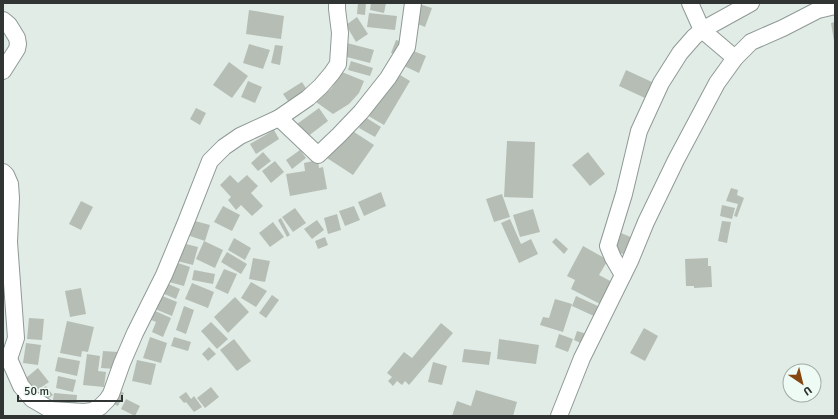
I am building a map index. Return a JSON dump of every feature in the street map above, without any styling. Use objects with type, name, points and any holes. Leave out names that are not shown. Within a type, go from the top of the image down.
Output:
[{"type":"street","points":[[3,172],[10,184],[11,198],[9,242],[16,338],[9,360],[21,386],[32,399],[51,410],[92,411],[100,407],[111,394],[135,333],[164,275],[210,161],[224,147],[240,136],[279,118],[313,94],[338,64],[340,33],[337,9],[338,3]]},
{"type":"street","points":[[279,118],[318,155],[361,112],[388,78],[407,47],[412,3]]},
{"type":"street","points":[[690,3],[702,30],[735,58]]},
{"type":"street","points":[[623,275],[612,258],[608,246],[624,194],[639,131],[661,83],[680,53],[694,37],[702,30],[751,3]]},
{"type":"street","points":[[558,416],[582,358],[630,261],[646,222],[676,160],[717,83],[735,58],[751,42],[818,10],[835,6]]},
{"type":"street","points":[[3,20],[8,25],[18,44],[17,49],[3,71]]},
{"type":"building","points":[[358,3],[366,3],[365,15],[357,14]]},
{"type":"building","points":[[371,3],[386,3],[384,13],[370,10]]},
{"type":"building","points":[[419,4],[432,8],[425,27],[413,22]]},
{"type":"building","points":[[249,10],[284,16],[281,39],[246,34]]},
{"type":"building","points":[[369,13],[397,16],[395,30],[367,27]]},
{"type":"building","points":[[357,17],[368,34],[356,42],[346,25]]},
{"type":"building","points":[[835,22],[835,41],[834,41],[831,23]]},
{"type":"building","points":[[396,40],[403,42],[399,55],[391,53]]},
{"type":"building","points":[[347,43],[374,50],[370,63],[343,56]]},
{"type":"building","points":[[249,44],[270,50],[263,69],[243,63]]},
{"type":"building","points":[[275,45],[283,46],[280,65],[271,63]]},
{"type":"building","points":[[411,50],[426,56],[419,73],[404,66]]},
{"type":"building","points":[[351,61],[373,68],[370,76],[348,70]]},
{"type":"building","points":[[229,62],[248,76],[232,98],[213,85]]},
{"type":"building","points":[[626,70],[652,82],[645,98],[619,86]]},
{"type":"building","points":[[342,72],[364,81],[359,93],[349,104],[333,114],[316,102],[331,89]]},
{"type":"building","points":[[395,72],[410,81],[384,125],[365,114]]},
{"type":"building","points":[[248,81],[262,87],[255,103],[241,97]]},
{"type":"building","points":[[302,82],[309,93],[290,104],[283,94]]},
{"type":"building","points":[[196,108],[206,113],[200,125],[190,119]]},
{"type":"building","points":[[319,108],[328,121],[307,137],[297,124]]},
{"type":"building","points":[[365,117],[381,127],[375,137],[359,128]]},
{"type":"building","points":[[348,128],[374,145],[353,175],[327,158]]},
{"type":"building","points":[[274,130],[279,139],[256,154],[250,144]]},
{"type":"building","points":[[507,141],[535,142],[533,198],[504,197]]},
{"type":"building","points":[[300,150],[306,158],[292,169],[286,160]]},
{"type":"building","points":[[263,152],[271,161],[258,171],[251,163]]},
{"type":"building","points":[[588,152],[605,174],[590,186],[572,165]]},
{"type":"building","points":[[318,160],[319,168],[323,167],[327,189],[290,196],[286,174],[305,171],[304,163]]},
{"type":"building","points":[[275,161],[284,172],[271,183],[262,171]]},
{"type":"building","points":[[230,175],[238,183],[247,175],[258,186],[251,193],[263,206],[252,216],[241,205],[236,210],[228,200],[231,197],[220,185]]},
{"type":"building","points":[[731,188],[738,190],[737,195],[744,198],[737,217],[734,216],[738,204],[726,201]]},
{"type":"building","points":[[381,192],[386,206],[364,216],[358,202]]},
{"type":"building","points":[[502,194],[510,217],[494,222],[486,199]]},
{"type":"building","points":[[81,201],[93,207],[81,230],[69,224]]},
{"type":"building","points":[[722,205],[735,208],[732,219],[720,216]]},
{"type":"building","points":[[223,206],[240,215],[232,231],[214,222]]},
{"type":"building","points":[[354,206],[360,220],[345,226],[339,211]]},
{"type":"building","points":[[295,208],[306,223],[293,232],[282,217]]},
{"type":"building","points":[[533,209],[540,232],[520,237],[513,215]]},
{"type":"building","points":[[337,214],[341,230],[328,234],[324,218]]},
{"type":"building","points":[[281,218],[290,235],[287,237],[278,220]]},
{"type":"building","points":[[510,219],[521,244],[531,239],[538,254],[519,263],[501,223]]},
{"type":"building","points":[[317,220],[324,230],[312,239],[304,229]]},
{"type":"building","points":[[195,221],[210,225],[205,241],[190,236]]},
{"type":"building","points":[[722,221],[731,222],[727,243],[718,241]]},
{"type":"building","points":[[273,222],[284,237],[270,247],[259,233]]},
{"type":"building","points":[[621,233],[633,238],[626,255],[614,251]]},
{"type":"building","points":[[325,237],[328,245],[318,249],[315,241]]},
{"type":"building","points":[[234,238],[251,248],[245,260],[228,250]]},
{"type":"building","points":[[556,238],[568,249],[564,254],[552,242]]},
{"type":"building","points":[[204,241],[223,250],[215,268],[196,259]]},
{"type":"building","points":[[182,243],[198,247],[193,265],[177,261]]},
{"type":"building","points":[[583,246],[608,260],[599,275],[614,283],[602,305],[571,289],[575,280],[567,276]]},
{"type":"building","points":[[227,252],[247,264],[241,274],[221,262]]},
{"type":"building","points":[[253,258],[270,261],[265,282],[249,279]]},
{"type":"building","points":[[708,258],[708,266],[711,266],[712,287],[694,288],[694,286],[686,286],[685,259]]},
{"type":"building","points":[[175,262],[190,267],[184,286],[169,282]]},
{"type":"building","points":[[224,269],[237,274],[228,294],[215,288]]},
{"type":"building","points":[[194,270],[215,274],[213,284],[192,280]]},
{"type":"building","points":[[251,282],[267,291],[256,307],[241,298]]},
{"type":"building","points":[[166,283],[180,289],[176,299],[162,293]]},
{"type":"building","points":[[192,283],[214,292],[208,308],[185,299]]},
{"type":"building","points":[[81,288],[86,314],[70,317],[65,291]]},
{"type":"building","points":[[160,295],[177,302],[172,316],[155,309]]},
{"type":"building","points":[[272,295],[279,300],[266,318],[259,313]]},
{"type":"building","points":[[576,296],[600,307],[596,317],[572,306]]},
{"type":"building","points":[[235,297],[249,312],[228,333],[214,317]]},
{"type":"building","points":[[555,299],[572,304],[563,332],[540,325],[543,317],[549,318]]},
{"type":"building","points":[[184,306],[194,310],[186,334],[176,330]]},
{"type":"building","points":[[153,310],[171,318],[163,337],[152,332],[156,322],[149,319]]},
{"type":"building","points":[[29,318],[44,319],[42,340],[27,339]]},
{"type":"building","points":[[67,321],[94,327],[88,352],[82,351],[81,357],[60,353]]},
{"type":"building","points":[[211,322],[228,339],[217,349],[201,331]]},
{"type":"building","points":[[441,323],[453,333],[409,385],[405,381],[402,385],[397,381],[393,386],[388,381],[392,377],[387,373],[404,352],[412,358]]},
{"type":"building","points":[[644,328],[658,336],[645,361],[630,353]]},
{"type":"building","points":[[577,331],[587,334],[583,344],[574,340]]},
{"type":"building","points":[[559,334],[573,339],[568,352],[555,347]]},
{"type":"building","points":[[150,337],[167,343],[161,363],[143,358]]},
{"type":"building","points":[[174,337],[191,342],[188,351],[171,346]]},
{"type":"building","points":[[234,339],[251,361],[237,371],[220,350]]},
{"type":"building","points":[[499,339],[539,345],[536,364],[497,359]]},
{"type":"building","points":[[26,343],[41,345],[38,365],[23,363]]},
{"type":"building","points":[[209,347],[216,354],[208,361],[202,354]]},
{"type":"building","points":[[464,349],[491,352],[489,365],[462,362]]},
{"type":"building","points":[[103,351],[118,352],[116,369],[101,368]]},
{"type":"building","points":[[87,354],[100,356],[98,371],[106,372],[104,387],[83,385]]},
{"type":"building","points":[[58,357],[80,361],[77,376],[55,371]]},
{"type":"building","points":[[137,360],[156,364],[151,385],[132,381]]},
{"type":"building","points":[[433,362],[447,366],[442,385],[428,382]]},
{"type":"building","points":[[38,368],[49,382],[36,391],[26,378]]},
{"type":"building","points":[[58,376],[76,380],[73,392],[56,388]]},
{"type":"building","points":[[46,386],[53,395],[42,403],[36,394]]},
{"type":"building","points":[[211,387],[219,397],[205,408],[197,398]]},
{"type":"building","points":[[116,389],[124,393],[118,406],[110,402]]},
{"type":"building","points":[[476,390],[517,402],[513,416],[452,416],[457,401],[471,406]]},
{"type":"building","points":[[186,392],[191,399],[194,396],[202,407],[194,412],[186,402],[184,403],[179,397]]},
{"type":"building","points":[[54,393],[77,395],[76,409],[52,406]]},
{"type":"building","points":[[126,399],[140,406],[135,416],[121,409]]}]
